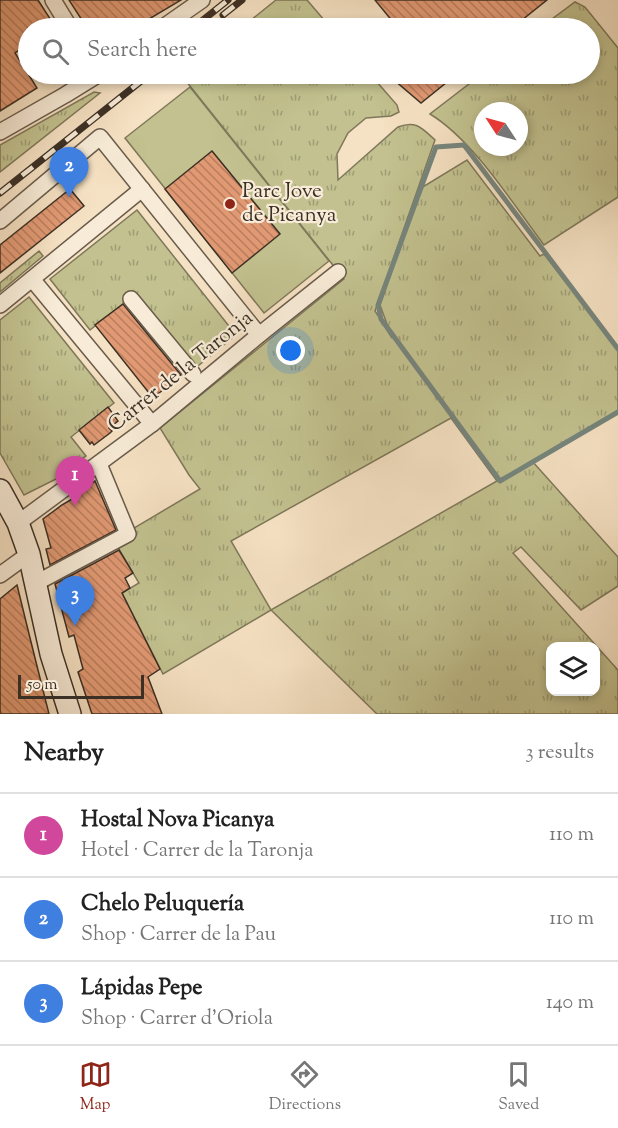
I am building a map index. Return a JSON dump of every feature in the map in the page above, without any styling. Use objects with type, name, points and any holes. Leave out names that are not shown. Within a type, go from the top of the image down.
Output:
[{"type":"street","points":[[52,0],[64,18]]},
{"type":"street","points":[[176,18],[202,0]]},
{"type":"street","points":[[0,132],[82,84]]},
{"type":"street","points":[[0,221],[100,138],[259,335]]},
{"type":"street","points":[[0,305],[142,189]]},
{"type":"street","name":"Carrer de la Taronja","points":[[18,523],[152,424],[339,272]]},
{"type":"street","points":[[32,279],[152,424]]},
{"type":"street","points":[[131,299],[193,374]]},
{"type":"street","points":[[36,583],[128,534],[99,464]]},
{"type":"street","points":[[0,490],[18,523],[29,554],[51,654],[70,714]]},
{"type":"street","points":[[0,575],[29,554]]},
{"type":"green space","points":[[276,0],[307,0],[322,18],[254,18]]},
{"type":"green space","points":[[575,2],[585,7],[594,18],[553,18]]},
{"type":"green space","points":[[600,26],[618,48],[618,197],[544,245],[477,156],[528,156],[528,102],[474,102],[474,153],[446,125],[430,114],[469,84],[600,84]]},
{"type":"green space","points":[[188,84],[379,84],[397,105],[399,112],[391,116],[366,118],[348,133],[337,154],[338,180],[398,127],[410,124],[418,126],[435,140],[375,311],[392,338],[380,305],[421,188],[467,160],[540,256],[544,254],[618,349],[618,413],[532,461],[618,557],[618,586],[581,610],[521,547],[513,553],[593,642],[546,642],[546,696],[600,696],[600,650],[618,670],[618,714],[377,714],[271,610],[163,674],[122,593],[139,583],[117,546],[134,528],[200,489],[160,428],[344,279]],"holes":[[[451,418],[497,481],[271,610],[231,541]]]},
{"type":"green space","name":"Parc Jove de Picanya","points":[[190,87],[329,261],[264,313],[125,138]]},
{"type":"green space","points":[[94,92],[100,93],[0,172],[0,145]]},
{"type":"green space","points":[[137,210],[236,335],[193,370],[133,296],[90,330],[50,279]]},
{"type":"green space","points":[[39,251],[43,256],[0,292],[0,283]]},
{"type":"green space","points":[[29,297],[114,403],[71,437],[86,456],[60,477],[24,495],[0,453],[0,320]]},
{"type":"building","points":[[0,0],[38,0],[50,18],[18,18],[18,51],[15,53],[18,58],[18,84],[34,84],[37,88],[0,111]]},
{"type":"building","points":[[69,0],[181,0],[151,18],[81,18]]},
{"type":"building","points":[[375,0],[547,0],[524,18],[390,18]]},
{"type":"building","points":[[399,84],[445,84],[421,103]]},
{"type":"building","points":[[212,151],[280,234],[232,273],[165,189]]},
{"type":"building","points":[[70,189],[84,206],[0,273],[0,245]]},
{"type":"building","points":[[123,304],[181,375],[153,398],[95,325]]},
{"type":"building","points":[[108,407],[118,421],[109,428],[112,431],[110,433],[94,445],[92,442],[90,444],[79,430]]},
{"type":"building","points":[[95,481],[116,530],[50,565],[46,549],[51,548],[43,519]]},
{"type":"building","points":[[119,550],[133,573],[125,578],[130,588],[122,593],[160,669],[148,677],[162,714],[92,714],[78,672],[83,669],[74,635],[69,637],[55,584]]},
{"type":"building","points":[[17,585],[49,714],[0,714],[0,599]]},
{"type":"waterway","points":[[618,349],[464,145],[436,147],[378,305],[381,319],[500,481],[618,412]]},
{"type":"railway","points":[[206,18],[228,0]]},
{"type":"railway","points":[[223,15],[242,0]]},
{"type":"railway","points":[[0,193],[137,84]]},
{"type":"place","name":"Chelo Peluquería","points":[[69,197]]},
{"type":"place","name":"Parc Jove de Picanya","points":[[230,204]]},
{"type":"place","name":"Hostal Nova Picanya","points":[[75,506]]},
{"type":"place","name":"Lápidas Pepe","points":[[75,626]]}]
